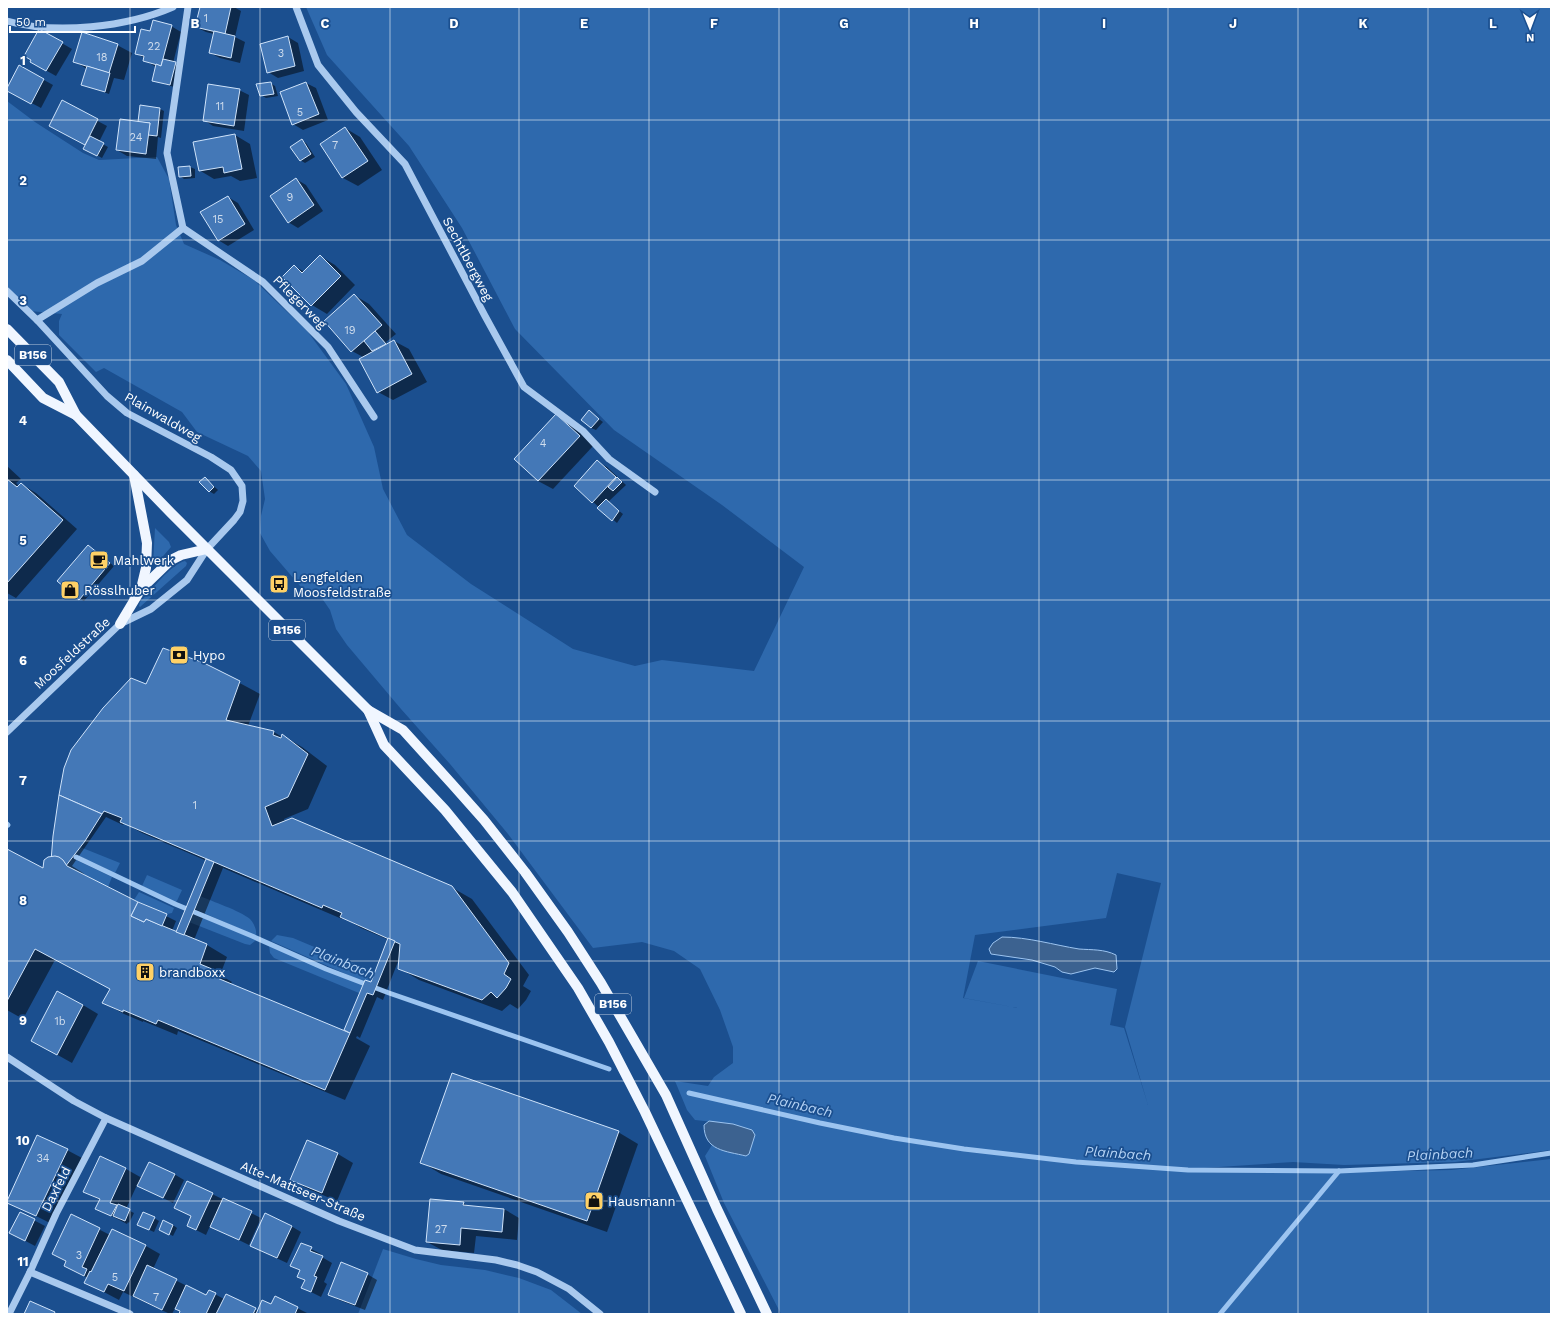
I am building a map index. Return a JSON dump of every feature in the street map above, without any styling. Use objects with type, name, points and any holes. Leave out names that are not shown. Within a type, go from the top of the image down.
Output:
[{"type":"main road","name":"B156","points":[[7,328],[59,382],[76,415],[368,710],[403,730],[484,820],[525,872],[568,932],[601,983],[666,1095],[717,1209],[767,1314]]},
{"type":"main road","name":"B156","points":[[7,360],[43,398],[76,415]]},
{"type":"main road","points":[[134,475],[148,543],[146,568],[141,589]]},
{"type":"main road","points":[[120,624],[141,589],[171,560],[207,549]]},
{"type":"main road","name":"B156","points":[[368,710],[384,745],[445,810],[512,892],[578,988],[609,1042],[645,1112],[741,1314]]},
{"type":"street","points":[[7,21],[20,24],[76,28],[124,22],[162,12],[173,7]]},
{"type":"street","points":[[37,320],[97,283],[142,261],[183,228],[168,154],[188,7]]},
{"type":"street","name":"Sechtlbergweg","points":[[296,7],[318,64],[356,112],[405,164],[524,387],[583,431],[609,459],[655,492]]},
{"type":"street","name":"Pflegerweg","points":[[183,228],[263,282],[328,347],[374,417]]},
{"type":"street","name":"Plainwaldweg","points":[[7,291],[37,320],[107,396],[127,412],[211,457],[231,470],[242,486],[243,501],[240,512],[207,549]]},
{"type":"street","name":"Moosfeldstraße","points":[[7,732],[120,624],[151,609],[187,580],[207,549]]},
{"type":"street","name":"Alte-Mattseer-Straße","points":[[7,1057],[74,1101],[106,1118],[339,1221],[416,1250],[517,1264],[537,1272],[570,1290],[600,1314]]},
{"type":"street","name":"Daxfeld","points":[[9,1314],[56,1214],[106,1118]]},
{"type":"street","points":[[30,1272],[130,1314]]},
{"type":"shaded area","points":[[306,7],[1551,7],[1551,1150],[1455,1162],[1344,1165],[1293,1162],[1174,1170],[1302,1173],[1451,1170],[1551,1159],[1551,1314],[781,1314],[724,1203],[705,1156],[712,1145],[717,1148],[746,1156],[752,1130],[733,1124],[695,1120],[687,1110],[675,1081],[708,1086],[714,1077],[733,1063],[733,1047],[720,1010],[700,969],[674,951],[642,942],[593,948],[508,834],[450,764],[347,645],[336,629],[330,610],[319,594],[301,587],[270,551],[260,533],[261,516],[265,499],[261,471],[248,456],[197,432],[182,412],[104,368],[96,372],[59,335],[59,321],[62,314],[30,311],[7,288],[7,101],[35,122],[83,153],[99,160],[157,157],[169,179],[176,225],[184,244],[220,260],[254,280],[308,332],[346,384],[374,447],[383,489],[407,535],[471,584],[573,649],[635,666],[662,660],[754,671],[804,567],[722,505],[614,430],[515,329],[462,228],[409,146],[327,55]],"holes":[[[1117,873],[1161,883],[1125,1027],[1148,1105],[1124,1028],[1110,1025],[1117,989],[978,961],[964,998],[1046,1013],[963,998],[975,935],[1106,918]]]},
{"type":"shaded area","points":[[155,528],[169,542],[171,547],[157,563],[153,564]]},
{"type":"shaded area","points":[[185,561],[187,563],[186,566],[140,607],[139,606],[140,602],[161,578],[179,563]]},
{"type":"shaded area","points":[[80,847],[120,863],[115,873],[75,854]]},
{"type":"shaded area","points":[[72,858],[112,877],[108,887],[67,866]]},
{"type":"shaded area","points":[[147,875],[182,890],[176,903],[142,886]]},
{"type":"shaded area","points":[[139,892],[174,908],[172,913],[167,914],[134,900]]},
{"type":"shaded area","points":[[200,896],[233,909],[250,919],[255,927],[256,936],[195,909]]},
{"type":"shaded area","points":[[193,913],[255,939],[255,941],[250,945],[245,944],[189,922]]},
{"type":"shaded area","points":[[277,935],[293,938],[369,970],[373,976],[371,982],[365,980],[364,982],[271,941]]},
{"type":"shaded area","points":[[1002,937],[1021,938],[1079,949],[1107,952],[1116,955],[1117,969],[1114,972],[1095,968],[1071,974],[1032,960],[991,954],[989,949],[993,943]]},
{"type":"shaded area","points":[[269,945],[363,985],[359,993],[274,958],[270,953]]},
{"type":"shaded area","points":[[709,1121],[733,1124],[752,1130],[755,1135],[749,1154],[746,1156],[731,1153],[712,1145],[705,1134],[704,1125]]},
{"type":"shaded area","points":[[383,1249],[441,1265],[485,1270],[519,1278],[551,1290],[582,1314],[358,1314]]},
{"type":"building","points":[[200,7],[231,7],[225,34],[195,27]]},
{"type":"building","points":[[153,20],[172,25],[161,66],[143,61],[144,56],[135,54],[141,29],[150,31]]},
{"type":"building","points":[[39,29],[63,42],[46,71],[30,62],[31,60],[24,56]]},
{"type":"building","points":[[214,31],[235,36],[231,58],[209,53]]},
{"type":"building","points":[[82,32],[118,44],[109,73],[73,62]]},
{"type":"building","points":[[288,36],[295,66],[267,73],[260,44]]},
{"type":"building","points":[[163,59],[176,62],[170,85],[152,81],[156,64],[161,66]]},
{"type":"building","points":[[19,65],[44,79],[31,104],[7,91],[7,88]]},
{"type":"building","points":[[87,66],[110,73],[105,92],[81,85]]},
{"type":"building","points":[[271,82],[274,94],[260,96],[256,84]]},
{"type":"building","points":[[306,82],[319,114],[292,125],[280,92]]},
{"type":"building","points":[[208,84],[240,89],[234,126],[203,121]]},
{"type":"building","points":[[62,100],[98,119],[85,145],[49,126]]},
{"type":"building","points":[[140,105],[160,108],[157,136],[148,135],[150,123],[138,122]]},
{"type":"building","points":[[120,119],[150,123],[146,154],[116,150]]},
{"type":"building","points":[[345,127],[368,161],[342,178],[320,144]]},
{"type":"building","points":[[235,134],[242,169],[224,173],[223,167],[199,171],[193,142]]},
{"type":"building","points":[[90,136],[104,143],[97,156],[83,149]]},
{"type":"building","points":[[302,139],[311,154],[300,161],[290,147]]},
{"type":"building","points":[[190,166],[191,176],[179,177],[178,167]]},
{"type":"building","points":[[296,178],[314,205],[288,223],[270,196]]},
{"type":"building","points":[[228,196],[245,224],[218,241],[200,212]]},
{"type":"building","points":[[320,255],[341,276],[311,306],[282,277],[294,265],[302,273]]},
{"type":"building","points":[[354,294],[382,325],[351,352],[324,321]]},
{"type":"building","points":[[375,331],[386,344],[372,351],[364,341]]},
{"type":"building","points":[[394,340],[412,374],[377,393],[359,359]]},
{"type":"building","points":[[589,410],[599,419],[591,428],[581,420]]},
{"type":"building","points":[[556,414],[580,436],[538,481],[514,459]]},
{"type":"building","points":[[597,460],[616,477],[592,503],[574,486]]},
{"type":"building","points":[[205,477],[214,487],[209,492],[199,482]]},
{"type":"building","points":[[617,477],[622,482],[613,491],[608,487]]},
{"type":"building","points":[[7,479],[17,487],[21,483],[63,520],[7,583]]},
{"type":"building","points":[[606,499],[619,511],[612,521],[597,508]]},
{"type":"building","points":[[88,545],[110,563],[79,600],[57,581]]},
{"type":"building","points":[[163,648],[204,663],[240,681],[226,720],[274,731],[273,735],[281,738],[282,734],[308,754],[288,797],[265,807],[272,826],[292,818],[452,886],[509,963],[504,974],[511,979],[506,988],[497,998],[491,992],[482,1000],[398,969],[400,944],[340,917],[342,913],[323,905],[322,908],[120,822],[122,818],[104,811],[102,814],[59,795],[64,768],[71,750],[103,708],[131,678],[146,684]]},
{"type":"building","points":[[59,795],[102,814],[85,841],[65,867],[51,861]]},
{"type":"building","name":"brandboxx","points":[[7,849],[43,868],[44,860],[48,857],[59,857],[67,866],[138,902],[131,916],[144,922],[146,919],[207,944],[200,964],[212,969],[210,975],[350,1033],[325,1090],[158,1020],[156,1024],[102,1003],[110,989],[35,949],[7,1001]]},
{"type":"building","points":[[206,859],[214,862],[184,935],[176,932]]},
{"type":"building","points":[[138,902],[167,914],[162,926],[146,919],[144,922],[131,916]]},
{"type":"building","points":[[388,938],[395,941],[373,995],[367,993],[350,1033],[344,1030],[365,980],[371,982]]},
{"type":"building","points":[[57,991],[83,1005],[57,1055],[31,1041]]},
{"type":"building","points":[[452,1073],[619,1131],[587,1221],[420,1163]]},
{"type":"building","points":[[37,1135],[68,1149],[36,1216],[7,1203],[7,1201]]},
{"type":"building","points":[[307,1140],[338,1153],[322,1193],[290,1180]]},
{"type":"building","points":[[100,1156],[126,1168],[110,1203],[117,1205],[111,1216],[95,1209],[100,1199],[83,1192]]},
{"type":"building","points":[[149,1162],[175,1174],[163,1198],[137,1186]]},
{"type":"building","points":[[187,1181],[213,1193],[196,1230],[187,1226],[191,1216],[174,1208]]},
{"type":"building","points":[[223,1198],[252,1211],[239,1240],[210,1227]]},
{"type":"building","points":[[430,1199],[464,1202],[463,1205],[504,1209],[502,1232],[461,1228],[460,1245],[426,1242]]},
{"type":"building","points":[[118,1204],[130,1209],[125,1221],[113,1216]]},
{"type":"building","points":[[20,1212],[35,1219],[25,1241],[9,1233]]},
{"type":"building","points":[[143,1212],[155,1217],[149,1230],[137,1225]]},
{"type":"building","points":[[265,1213],[292,1226],[277,1258],[250,1246]]},
{"type":"building","points":[[71,1214],[100,1228],[82,1267],[87,1269],[84,1276],[64,1266],[66,1261],[52,1254]]},
{"type":"building","points":[[163,1220],[173,1225],[169,1235],[159,1230]]},
{"type":"building","points":[[112,1229],[146,1245],[124,1291],[108,1284],[104,1292],[84,1283]]},
{"type":"building","points":[[301,1243],[312,1247],[310,1251],[323,1256],[314,1276],[317,1277],[311,1292],[301,1288],[305,1280],[297,1277],[300,1270],[290,1266]]},
{"type":"building","points":[[341,1262],[368,1273],[355,1305],[328,1295]]},
{"type":"building","points":[[147,1265],[177,1279],[162,1310],[133,1296]]},
{"type":"building","points":[[186,1285],[206,1295],[209,1290],[216,1293],[206,1314],[179,1314],[180,1311],[175,1309]]},
{"type":"building","points":[[226,1294],[256,1308],[253,1314],[216,1314]]},
{"type":"building","points":[[275,1296],[298,1307],[295,1314],[256,1314],[262,1300],[271,1304]]},
{"type":"building","points":[[30,1301],[55,1312],[54,1314],[24,1314]]},
{"type":"waterway","name":"Plainbach","points":[[76,857],[175,904],[326,969],[389,993],[609,1069]]},
{"type":"waterway","name":"Plainbach","points":[[689,1093],[820,1123],[894,1138],[964,1149],[1076,1162],[1188,1170],[1339,1171],[1473,1165],[1551,1153]]},
{"type":"waterway","points":[[1220,1314],[1339,1171]]},
{"type":"place","name":"Mahlwerk","points":[[99,560]]},
{"type":"place","name":"Lengfelden Moosfeldstraße","points":[[279,584]]},
{"type":"place","name":"Rösslhuber","points":[[70,590]]},
{"type":"place","name":"Hypo","points":[[179,655]]},
{"type":"place","name":"brandboxx","points":[[145,972]]},
{"type":"place","name":"Hausmann","points":[[594,1201]]}]
